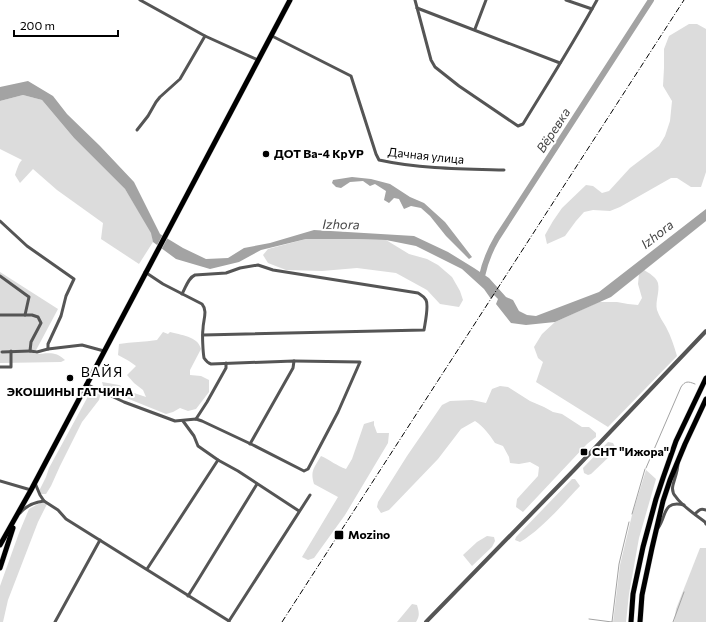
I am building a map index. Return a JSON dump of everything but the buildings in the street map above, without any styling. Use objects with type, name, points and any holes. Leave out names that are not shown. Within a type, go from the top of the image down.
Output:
[{"type":"main road","points":[[0,545],[31,490],[290,0]]},
{"type":"main road","points":[[631,622],[633,594],[643,547],[662,478],[676,441],[706,378]]},
{"type":"main road","points":[[640,622],[642,595],[663,501],[678,460],[706,399]]},
{"type":"main road","points":[[0,568],[16,517]]},
{"type":"street","points":[[140,0],[205,36],[258,60]]},
{"type":"street","points":[[415,0],[431,60],[435,67],[459,86],[518,126],[524,124],[576,39],[597,0]]},
{"type":"street","points":[[475,30],[486,0]]},
{"type":"street","points":[[566,0],[592,9]]},
{"type":"street","points":[[417,8],[560,63]]},
{"type":"street","points":[[137,130],[160,97],[180,79],[205,36]]},
{"type":"street","name":"Дачная улица","points":[[272,36],[351,76],[379,160],[404,165],[453,169],[504,170]]},
{"type":"street","points":[[0,221],[28,246],[74,279],[66,296],[61,316],[48,344],[48,349]]},
{"type":"street","points":[[182,294],[191,277],[195,275],[226,273],[240,268],[258,266],[273,270],[418,293],[423,295],[427,304],[424,330],[203,335]]},
{"type":"street","points":[[86,384],[124,402],[175,422],[196,419],[304,470],[308,469],[338,412],[360,362],[294,361],[211,364],[204,358],[203,329],[205,307],[163,284],[145,272]]},
{"type":"street","points":[[0,276],[29,297],[25,315]]},
{"type":"street","points":[[0,315],[32,314],[38,317],[41,324],[30,342],[30,351]]},
{"type":"street","points":[[426,622],[706,331]]},
{"type":"street","points":[[2,352],[37,352],[48,349],[82,345],[104,351]]},
{"type":"street","points":[[0,367],[10,367],[11,352]]},
{"type":"street","points":[[250,444],[293,368],[294,361]]},
{"type":"street","points":[[196,419],[226,368],[226,363]]},
{"type":"street","points":[[183,420],[194,436],[198,446],[299,511]]},
{"type":"street","points":[[147,569],[218,460]]},
{"type":"street","points":[[678,460],[677,473],[673,484],[676,498],[706,522]]},
{"type":"street","points":[[0,481],[31,490]]},
{"type":"street","points":[[35,482],[44,501],[58,510],[66,518],[228,622],[310,495]]},
{"type":"street","points":[[188,596],[257,484]]},
{"type":"street","points":[[16,517],[30,504],[44,501]]},
{"type":"street","points":[[656,531],[661,524],[668,507],[674,504],[684,505]]},
{"type":"street","points":[[695,514],[700,509],[706,510]]},
{"type":"street","points":[[55,622],[100,540]]},
{"type":"shaded area","points":[[689,24],[697,24],[706,29],[706,172],[701,187],[691,187],[677,178],[671,178],[620,207],[610,211],[593,210],[584,212],[565,236],[547,244],[545,235],[553,221],[562,208],[586,185],[593,186],[602,193],[609,191],[630,168],[659,146],[665,136],[670,121],[672,101],[663,86],[664,49],[669,36]]},
{"type":"shaded area","points":[[28,81],[53,96],[67,114],[134,182],[160,234],[183,248],[206,259],[228,258],[244,248],[270,243],[314,230],[414,236],[448,252],[474,268],[489,278],[506,297],[513,300],[519,311],[527,315],[536,316],[599,292],[706,209],[706,221],[611,297],[555,322],[526,325],[511,323],[496,304],[498,299],[494,295],[491,299],[484,289],[462,269],[416,246],[386,240],[306,239],[261,250],[239,262],[210,269],[176,259],[153,242],[151,233],[125,189],[74,138],[42,100],[23,95],[0,101],[0,87]]},
{"type":"shaded area","points":[[23,95],[42,100],[74,138],[125,189],[152,233],[153,242],[139,264],[101,239],[103,223],[57,190],[33,169],[20,183],[15,175],[22,160],[0,149],[0,101]]},
{"type":"shaded area","points":[[352,177],[371,179],[390,184],[410,197],[424,203],[445,222],[472,257],[469,259],[421,208],[411,206],[404,209],[399,199],[394,198],[389,203],[384,200],[386,191],[375,184],[370,186],[363,181],[350,182],[341,188],[336,187],[332,183],[333,180]]},
{"type":"shaded area","points":[[306,239],[386,240],[409,254],[427,259],[438,265],[452,277],[463,300],[459,307],[440,304],[427,290],[396,273],[357,268],[322,271],[286,270],[268,263],[263,255],[268,249]]},
{"type":"shaded area","points":[[644,270],[654,277],[658,283],[657,310],[674,345],[677,356],[608,427],[536,382],[543,362],[538,358],[534,347],[542,334],[555,322],[599,302],[617,302],[638,305],[642,298],[638,284],[639,274]]},
{"type":"shaded area","points":[[0,272],[58,309],[34,354],[54,354],[65,360],[61,362],[0,363]]},
{"type":"shaded area","points":[[163,332],[168,334],[170,332],[193,339],[201,349],[190,370],[190,375],[201,376],[209,380],[209,392],[196,409],[188,411],[180,408],[166,414],[104,389],[102,382],[119,385],[134,393],[146,397],[143,390],[127,375],[136,366],[118,355],[119,344],[157,340]]},
{"type":"shaded area","points":[[500,386],[508,387],[530,401],[553,412],[562,414],[582,427],[589,427],[596,433],[596,437],[587,444],[523,512],[516,507],[517,499],[538,476],[539,467],[530,462],[519,464],[510,463],[509,457],[503,446],[495,443],[486,431],[475,421],[461,429],[438,459],[389,510],[381,513],[377,507],[378,502],[442,405],[450,401],[472,400],[486,403],[492,389]]},
{"type":"shaded area","points":[[92,389],[101,393],[99,400],[82,422],[51,486],[46,494],[41,494],[39,491],[49,468]]},
{"type":"shaded area","points":[[374,421],[377,433],[389,433],[388,443],[345,515],[314,558],[308,560],[302,557],[338,497],[314,484],[312,476],[315,467],[321,456],[346,469],[352,459],[364,424]]},
{"type":"shaded area","points":[[608,442],[613,443],[615,447],[612,454],[591,474],[588,475],[584,473],[583,468]]},
{"type":"shaded area","points":[[646,470],[656,479],[639,538],[629,594],[626,622],[613,622],[620,565],[632,515]]},
{"type":"shaded area","points":[[572,479],[575,479],[580,486],[566,501],[536,531],[520,542],[515,540],[516,537]]},
{"type":"shaded area","points":[[43,502],[47,504],[38,522],[8,600],[3,622],[0,622],[0,586],[29,509]]},
{"type":"shaded area","points":[[487,536],[494,537],[495,541],[492,547],[472,566],[463,555],[477,542]]},
{"type":"shaded area","points":[[700,548],[706,548],[706,622],[674,622],[676,609]]},
{"type":"shaded area","points":[[412,604],[417,605],[419,616],[416,622],[397,622]]},
{"type":"waterway","name":"Вёревка","points":[[482,276],[488,256],[497,238],[651,0]]},
{"type":"waterway","points":[[646,468],[681,387],[687,382],[695,384]]},
{"type":"waterway","points":[[632,514],[645,469]]},
{"type":"waterway","points":[[612,622],[619,564],[629,522]]},
{"type":"waterway","points":[[673,622],[684,592]]},
{"type":"waterway","points":[[589,619],[612,622]]},
{"type":"railway","points":[[282,622],[684,0]]},
{"type":"place","name":"ДОТ Ва-4 КрУР","points":[[266,154]]},
{"type":"place","name":"ЭКОШИНЫ ГАТЧИНА","points":[[70,378]]},
{"type":"place","name":"СНТ \"Ижора\"","points":[[584,452]]},
{"type":"place","name":"Mozino","points":[[339,535]]},
{"type":"district","name":"ВАЙЯ","points":[[102,372]]},
{"type":"water label","name":"Izhora","points":[[341,224]]},
{"type":"water label","name":"Izhora","points":[[657,234]]}]
